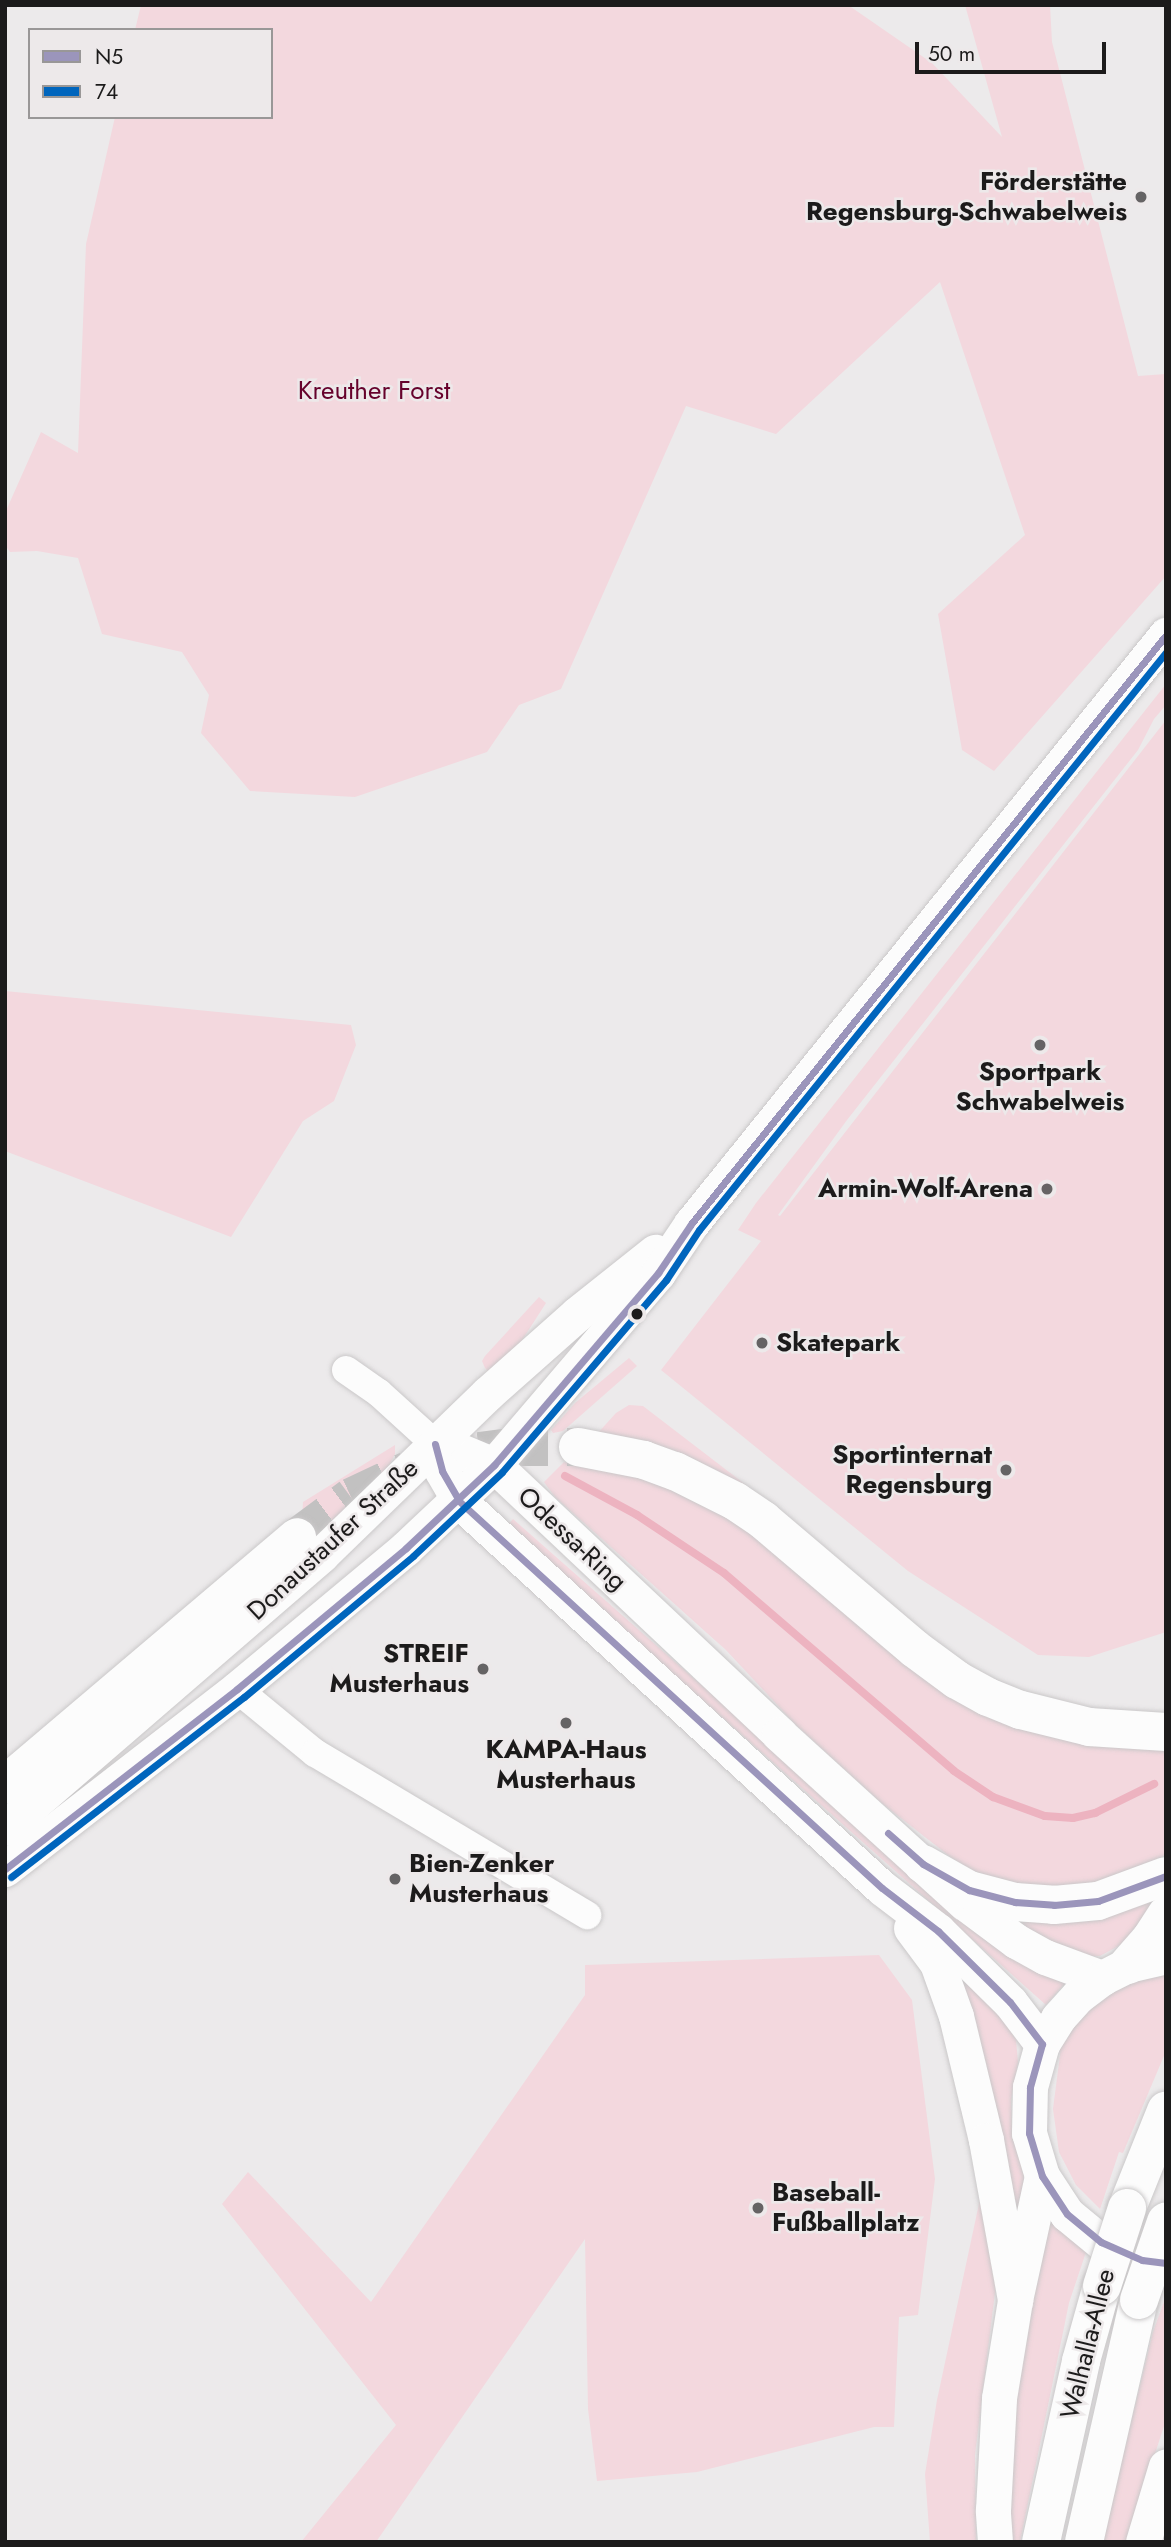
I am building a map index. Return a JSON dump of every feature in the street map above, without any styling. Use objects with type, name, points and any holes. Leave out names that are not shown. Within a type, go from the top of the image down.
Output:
[{"type":"highway","points":[[578,1447],[612,1452],[675,1471],[735,1501],[763,1520],[915,1649],[957,1680],[988,1696],[1021,1710],[1077,1725],[1124,1731],[1166,1731]]},
{"type":"highway","points":[[5,1785],[297,1537]]},
{"type":"highway","points":[[923,1864],[969,1890],[1014,1902],[1054,1905],[1098,1901],[1166,1877]]},
{"type":"highway","points":[[1115,1971],[1150,1940],[1166,1914]]},
{"type":"highway","name":"Walhalla-Allee","points":[[1041,2542],[1081,2361],[1102,2286],[1127,2208],[1166,2111]]},
{"type":"highway","name":"Walhalla-Allee","points":[[1084,2542],[1139,2300],[1166,2222]]},
{"type":"main road","name":"Donaustaufer Straße","points":[[5,1869],[237,1689],[459,1501],[494,1465],[658,1273],[691,1224],[1166,635]]},
{"type":"main road","name":"Donaustaufer Straße","points":[[5,1828],[323,1554],[435,1444],[577,1314],[691,1224]]},
{"type":"main road","name":"Odessa-Ring","points":[[1042,2044],[1010,2002],[947,1940],[882,1888],[459,1501],[442,1471],[435,1444],[453,1448],[494,1465],[779,1734],[965,1903],[1016,1941],[1045,1957],[1115,1971]]},
{"type":"main road","points":[[882,1888],[937,1963],[956,2016],[986,2140],[1014,2300]]},
{"type":"main road","points":[[1166,1956],[1115,1971],[1078,1996],[1058,2018],[1042,2044],[1030,2087],[1029,2110],[1029,2133],[1042,2176],[1067,2214],[1101,2242],[1142,2260],[1166,2263]]},
{"type":"main road","points":[[995,2542],[993,2510],[999,2398],[1014,2300],[1042,2176]]},
{"type":"main road","points":[[1143,2542],[1166,2466]]},
{"type":"street","points":[[346,1370],[379,1393],[435,1444]]},
{"type":"street","points":[[237,1689],[316,1752],[587,1915]]},
{"type":"green space","name":"Kreuther Forst","points":[[141,5],[848,5],[932,63],[1002,137],[965,5],[1050,5],[1052,42],[1138,376],[1166,374],[1166,576],[994,771],[962,750],[938,614],[1025,535],[940,282],[776,434],[686,406],[561,689],[519,705],[487,752],[355,797],[250,791],[201,733],[209,695],[182,652],[102,634],[78,558],[37,551],[10,552],[5,545],[5,513],[41,432],[78,453],[86,244],[115,119],[273,119],[273,28],[135,28]]},
{"type":"green space","name":"Sportpark Schwabelweis","points":[[1166,684],[1166,705],[1154,719],[1138,750],[847,1120],[778,1215],[780,1216],[1166,720],[1166,1632],[1089,1657],[1038,1655],[908,1571],[661,1370],[761,1241],[738,1230],[756,1203]]},
{"type":"green space","points":[[5,991],[351,1025],[356,1045],[334,1101],[303,1121],[231,1237],[5,1151]]},
{"type":"green space","points":[[539,1297],[546,1303],[517,1348],[491,1374],[482,1361],[485,1356]]},
{"type":"green space","points":[[629,1358],[637,1366],[563,1431],[553,1433],[551,1430],[575,1403]]},
{"type":"green space","points":[[629,1405],[643,1406],[746,1485],[676,1451],[596,1435],[616,1413]]},
{"type":"green space","points":[[395,1445],[395,1454],[385,1473],[300,1550],[303,1502]]},
{"type":"green space","points":[[564,1462],[651,1478],[764,1537],[882,1643],[1166,1741],[1166,1854],[1146,1867],[1069,1892],[1003,1884],[962,1866],[879,1801],[795,1724],[726,1650],[555,1497],[544,1482]]},
{"type":"green space","points":[[513,1519],[961,1914],[1066,1982],[1046,2005],[507,1526]]},
{"type":"green space","points":[[1166,1884],[1133,1938],[1100,1956],[1071,1956],[985,1904]]},
{"type":"green space","name":"Baseball- Fußballplatz","points":[[879,1955],[912,2000],[935,2179],[918,2315],[899,2317],[894,2427],[874,2427],[697,2472],[597,2481],[588,2409],[585,2239],[376,2542],[301,2542],[396,2425],[222,2204],[248,2172],[371,2302],[585,1995],[585,1965]]},
{"type":"green space","points":[[956,1965],[1008,2021],[1016,2040],[1018,2062],[1011,2100],[1012,2130],[1027,2186],[1015,2268]]},
{"type":"green space","points":[[1166,1967],[1166,2051],[1123,2153],[1119,2152],[1100,2209],[1076,2185],[1059,2152],[1053,2109],[1060,2055],[1059,2033],[1092,1994]]},
{"type":"green space","points":[[980,2199],[998,2268],[975,2455],[976,2542],[930,2542],[925,2474],[937,2400]]},
{"type":"green space","points":[[1046,2214],[1086,2252],[1069,2303],[1020,2542],[1010,2542],[1015,2406]]},
{"type":"green space","points":[[1166,2296],[1166,2420],[1126,2542],[1102,2542],[1153,2332]]},
{"type":"waterway","points":[[565,1476],[637,1515],[724,1573],[954,1771],[993,1797],[1045,1816],[1073,1818],[1095,1813],[1154,1784]]},
{"type":"tunnel","points":[[479,1451],[510,1447],[578,1447]]},
{"type":"tunnel","points":[[297,1537],[351,1497],[408,1470]]},
{"type":"transit line","name":"N5","points":[[5,1869],[237,1689],[406,1548],[494,1465],[658,1273],[691,1224],[1166,635]]},
{"type":"transit line","name":"74","points":[[11,1877],[244,1697],[413,1556],[502,1472],[666,1280],[699,1230],[1166,652]]},
{"type":"transit line","name":"N5","points":[[435,1444],[442,1471],[459,1501],[882,1888],[938,1931],[1010,2002],[1042,2044],[1030,2087],[1029,2133],[1042,2176],[1067,2214],[1101,2242],[1142,2260],[1166,2263]]},
{"type":"transit line","name":"N5","points":[[888,1833],[923,1864],[969,1890],[1015,1902],[1054,1905],[1098,1901],[1166,1876]]},
{"type":"place","name":"Förderstätte Regensburg-Schwabelweis","points":[[1141,197]]},
{"type":"place","name":"Sportpark Schwabelweis","points":[[1040,1045]]},
{"type":"place","name":"Armin-Wolf-Arena","points":[[1047,1189]]},
{"type":"place","name":"Skatepark","points":[[762,1343]]},
{"type":"place","name":"Sportinternat Regensburg","points":[[1006,1470]]},
{"type":"place","name":"STREIF Musterhaus","points":[[483,1669]]},
{"type":"place","name":"KAMPA-Haus Musterhaus","points":[[566,1723]]},
{"type":"place","name":"Bien-Zenker Musterhaus","points":[[395,1879]]},
{"type":"place","name":"Baseball- Fußballplatz","points":[[758,2208]]}]
